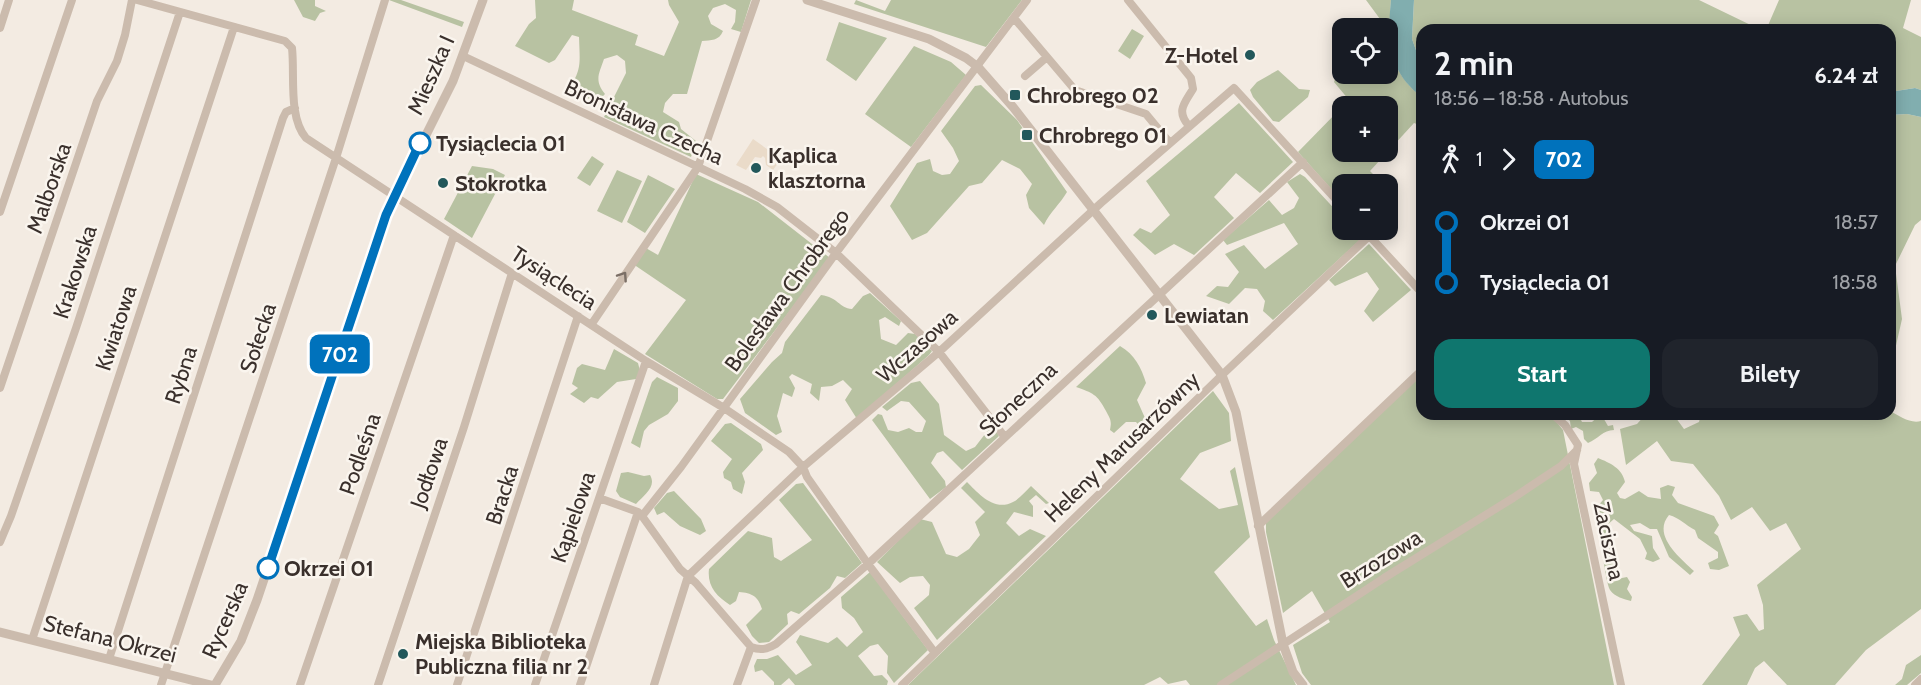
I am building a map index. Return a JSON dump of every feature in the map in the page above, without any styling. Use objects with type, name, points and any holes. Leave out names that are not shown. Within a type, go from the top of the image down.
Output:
[{"type":"street","points":[[0,28],[9,0]]},
{"type":"street","points":[[0,212],[72,0]]},
{"type":"street","name":"Malborska","points":[[0,388],[98,101],[117,62],[132,0]]},
{"type":"street","name":"Tysiąclecia","points":[[137,0],[285,41],[292,48],[295,116],[300,131],[306,138],[789,452],[803,467],[807,477],[868,564],[934,653]]},
{"type":"street","name":"Sołecka","points":[[161,685],[336,158],[385,0]]},
{"type":"street","name":"Mieszka I","points":[[394,196],[453,81],[483,0]]},
{"type":"street","points":[[591,324],[698,167],[756,0]]},
{"type":"street","points":[[807,0],[929,39],[966,58],[978,67],[1013,106],[1222,375],[1236,412],[1283,644],[1293,672],[1304,685]]},
{"type":"street","name":"Bolesława Chrobrego","points":[[580,685],[640,514],[681,467],[836,253],[1027,0]]},
{"type":"street","points":[[1128,0],[1191,78],[1193,89],[1181,110],[1182,117],[1188,125]]},
{"type":"street","name":"Krakowska","points":[[0,542],[76,328],[180,12]]},
{"type":"street","points":[[1014,18],[1075,90],[1146,114],[1168,141]]},
{"type":"street","name":"Kwiatowa","points":[[32,640],[234,27]]},
{"type":"street","name":"Bronisława Czecha","points":[[462,56],[745,189],[777,207],[836,253],[939,351],[1004,436]]},
{"type":"street","points":[[1025,76],[1047,57]]},
{"type":"street","name":"Wczasowa","points":[[688,576],[803,467],[939,351],[1168,141],[1234,88],[1303,162]]},
{"type":"street","name":"Rybna","points":[[109,659],[283,118],[286,112],[295,108]]},
{"type":"street","points":[[1303,162],[1332,195]]},
{"type":"street","name":"Słoneczna","points":[[751,647],[762,650],[776,644],[868,564],[1303,162]]},
{"type":"street","name":"Rycerska","points":[[213,685],[241,640],[257,600],[394,196]]},
{"type":"street","name":"Podleśna","points":[[300,685],[454,235]]},
{"type":"street","name":"Heleny Marusarzówny","points":[[902,685],[1358,240]]},
{"type":"street","points":[[1373,240],[1416,286]]},
{"type":"street","name":"Jodłowa","points":[[378,685],[392,637],[464,427],[512,273]]},
{"type":"street","name":"Bracka","points":[[457,685],[578,316]]},
{"type":"street","name":"Kąpielowa","points":[[535,685],[646,361]]},
{"type":"street","points":[[1258,526],[1416,376]]},
{"type":"street","points":[[1558,420],[1573,435],[1578,445],[1577,450]]},
{"type":"street","name":"Zaciszna","points":[[1577,450],[1574,465],[1621,685]]},
{"type":"street","name":"Brzozowa","points":[[1221,685],[1561,466],[1577,450]]},
{"type":"street","name":"Brzozowa","points":[[1561,466],[1574,465]]},
{"type":"street","points":[[599,498],[640,514],[680,569],[751,647],[737,685]]},
{"type":"street","points":[[654,685],[688,576]]},
{"type":"street","name":"Stefana Okrzei","points":[[0,632],[213,685]]},
{"type":"street","points":[[1915,685],[1921,679]]},
{"type":"green space","points":[[294,0],[315,0],[315,6],[326,11],[320,13],[315,21],[303,17]]},
{"type":"green space","points":[[389,0],[401,0],[464,22],[462,27]]},
{"type":"green space","points":[[535,0],[574,0],[572,10],[638,35],[635,45],[664,56],[679,22],[668,0],[751,0],[741,32],[731,29],[735,22],[736,10],[725,4],[713,8],[708,16],[711,24],[723,31],[717,38],[702,41],[687,94],[673,94],[665,103],[663,112],[679,122],[681,129],[696,141],[691,157],[604,117],[626,73],[625,61],[617,55],[604,59],[599,81],[605,94],[599,100],[566,95],[579,67],[579,37],[572,35],[555,60],[549,63],[515,46],[529,24],[536,18]]},
{"type":"green space","points":[[856,0],[885,11],[891,0],[1022,0],[986,47],[854,4]]},
{"type":"green space","points":[[1366,0],[1391,0],[1390,18],[1379,18]]},
{"type":"green space","points":[[1414,0],[1699,0],[1749,24],[1416,24],[1416,50],[1412,39]]},
{"type":"green space","points":[[1779,0],[1911,0],[1903,28],[1921,37],[1921,90],[1915,88],[1896,91],[1896,24],[1769,24]]},
{"type":"green space","points":[[839,22],[887,38],[856,81],[826,60]]},
{"type":"green space","points":[[1132,29],[1144,36],[1130,59],[1118,51]]},
{"type":"green space","points":[[914,46],[951,62],[966,75],[911,147],[865,114]]},
{"type":"green space","points":[[1278,70],[1299,89],[1310,90],[1308,97],[1279,122],[1273,121],[1250,90],[1257,82]]},
{"type":"green space","points":[[1398,70],[1416,92],[1416,124],[1414,123],[1398,140],[1398,96],[1346,96],[1336,84],[1398,84]]},
{"type":"green space","points":[[981,85],[1017,120],[1067,192],[1044,225],[1029,208],[1026,195],[1032,184],[1020,169],[1002,160],[982,183],[969,186],[927,233],[912,240],[890,206],[917,163],[930,159],[933,171],[942,175],[950,174],[959,161],[941,131],[975,86]]},
{"type":"green space","points":[[1239,103],[1293,162],[1260,193],[1236,173],[1214,197],[1234,218],[1194,255],[1174,244],[1155,255],[1133,235],[1140,228],[1151,233],[1170,215],[1146,181]]},
{"type":"green space","points":[[1896,115],[1921,117],[1921,220],[1915,225],[1896,264]]},
{"type":"green space","points":[[1332,117],[1332,162],[1378,162],[1370,171],[1373,174],[1332,174],[1332,190],[1298,152]]},
{"type":"green space","points":[[592,156],[604,164],[590,186],[577,178]]},
{"type":"green space","points":[[472,166],[493,169],[505,175],[472,238],[444,219]]},
{"type":"green space","points":[[617,170],[642,181],[622,223],[597,211]]},
{"type":"green space","points":[[696,174],[758,202],[830,258],[723,399],[717,399],[645,354],[686,300],[633,264],[644,247],[658,255]]},
{"type":"green space","points":[[1300,174],[1332,206],[1332,240],[1360,240],[1273,320],[1263,311],[1265,301],[1257,289],[1245,288],[1229,304],[1206,296],[1217,286],[1228,287],[1239,272],[1225,254],[1244,245],[1265,269],[1298,244],[1284,223],[1227,245],[1223,240],[1269,200],[1282,215],[1294,208],[1299,198],[1287,182]]},
{"type":"green space","points":[[648,175],[675,189],[645,233],[627,222]]},
{"type":"green space","points":[[1369,244],[1411,290],[1373,322],[1364,311],[1379,289],[1367,272],[1335,286],[1329,280]]},
{"type":"green space","points":[[1896,274],[1902,319],[1896,346]]},
{"type":"green space","points":[[870,293],[901,321],[899,326],[885,317],[879,320],[881,339],[896,345],[908,333],[915,334],[932,351],[929,355],[857,419],[845,400],[852,389],[843,380],[832,386],[821,387],[819,401],[810,393],[812,384],[792,374],[789,377],[795,388],[792,397],[783,393],[777,416],[782,432],[776,435],[745,413],[740,399],[782,353],[785,342],[821,295],[852,309],[863,296]]},
{"type":"green space","points":[[1120,346],[1137,362],[1146,383],[1137,400],[1149,427],[1144,431],[1136,422],[1126,422],[1114,433],[1110,430],[1110,420],[1100,401],[1091,393],[1076,387]]},
{"type":"green space","points":[[614,349],[638,363],[640,371],[636,379],[617,382],[598,399],[591,397],[584,403],[570,394],[578,388],[572,384],[577,368],[582,364],[605,370]]},
{"type":"green space","points":[[657,377],[678,388],[678,401],[668,414],[649,425],[644,431],[640,448],[631,443],[652,382]]},
{"type":"green space","points":[[1416,380],[1416,420],[1555,420],[1563,430],[1614,685],[1311,685],[1302,673],[1293,645],[1330,622],[1312,591],[1283,613],[1266,532],[1266,520]]},
{"type":"green space","points":[[920,381],[939,404],[944,435],[966,451],[975,447],[992,425],[999,436],[962,470],[943,451],[937,453],[931,463],[945,481],[946,487],[930,499],[872,420],[878,414],[882,415],[888,430],[898,432],[909,428],[922,432],[926,421],[909,402],[901,401],[887,411],[882,407],[911,383]]},
{"type":"green space","points":[[1213,391],[1229,413],[1231,441],[1200,453],[1180,479],[1219,509],[1238,505],[1230,471],[1235,467],[1250,537],[1214,572],[1256,626],[1267,619],[1274,640],[1296,685],[1190,685],[1186,680],[1168,684],[1160,677],[1144,685],[908,685]]},
{"type":"green space","points":[[1896,414],[1909,420],[1921,421],[1921,609],[1866,650],[1835,685],[1787,685],[1764,661],[1755,668],[1747,685],[1702,685],[1740,635],[1733,617],[1747,614],[1759,631],[1764,629],[1763,605],[1757,585],[1801,549],[1786,523],[1770,531],[1752,507],[1731,520],[1719,496],[1693,464],[1671,461],[1657,441],[1626,465],[1620,429],[1637,424],[1641,420],[1677,420],[1684,429],[1700,420],[1896,420]]},
{"type":"green space","points":[[1604,420],[1608,426],[1613,425],[1614,430],[1607,431],[1588,443],[1584,439],[1583,431],[1576,427],[1571,429],[1570,421]]},
{"type":"green space","points":[[731,423],[761,444],[763,450],[742,473],[745,482],[742,494],[733,489],[731,482],[724,478],[723,472],[732,459],[711,441],[725,424]]},
{"type":"green space","points":[[1598,458],[1621,473],[1625,482],[1617,493],[1620,498],[1625,499],[1639,491],[1648,497],[1661,499],[1660,488],[1668,485],[1675,487],[1672,495],[1678,503],[1714,516],[1719,525],[1714,533],[1718,536],[1729,566],[1719,570],[1710,569],[1708,563],[1718,558],[1718,552],[1698,538],[1695,530],[1669,515],[1665,523],[1665,538],[1694,571],[1690,575],[1669,557],[1657,529],[1650,529],[1640,523],[1630,525],[1634,531],[1652,536],[1653,548],[1660,559],[1653,562],[1645,559],[1647,553],[1640,539],[1614,519],[1606,526],[1611,532],[1610,545],[1617,579],[1627,577],[1630,582],[1627,589],[1632,597],[1631,601],[1614,594],[1610,590],[1606,575],[1596,508],[1603,500],[1599,492],[1590,491],[1589,483],[1597,473],[1594,464]]},
{"type":"green space","points":[[628,472],[644,476],[650,475],[652,479],[649,491],[636,504],[620,497],[616,491],[621,473]]},
{"type":"green space","points":[[967,482],[987,500],[999,505],[1015,501],[1031,486],[1049,503],[1046,504],[1036,495],[1029,501],[1033,506],[1033,517],[1014,512],[1006,523],[1019,536],[1030,529],[1046,536],[937,640],[914,608],[929,595],[930,585],[923,576],[910,577],[900,583],[877,562],[920,519],[932,522],[946,554],[957,557],[969,549],[980,535],[975,522],[985,512],[961,488]]},
{"type":"green space","points":[[803,483],[862,563],[845,578],[837,576],[830,588],[799,614],[791,611],[787,614],[788,624],[769,642],[759,643],[746,625],[762,609],[759,601],[751,594],[739,592],[736,601],[730,605],[711,585],[709,569],[748,531],[772,538],[774,557],[781,561],[812,540],[779,500],[796,484]]},
{"type":"green space","points":[[674,491],[701,519],[706,531],[700,535],[680,526],[664,512],[657,515],[654,508],[667,493]]},
{"type":"green space","points":[[870,572],[928,650],[894,683],[887,673],[888,656],[878,644],[870,646],[858,656],[874,676],[882,675],[888,681],[887,685],[795,685],[789,678],[781,685],[774,685],[774,682],[762,670],[755,672],[754,666],[757,659],[767,659],[778,655],[796,675],[812,665],[796,642],[800,635],[828,643],[837,637],[847,647],[863,632],[854,618],[842,608],[841,597]]},
{"type":"green space","points":[[1921,655],[1921,673],[1907,685],[1895,685],[1902,679],[1906,665]]},
{"type":"shaded area","points":[[753,139],[781,159],[773,170],[766,165],[763,156],[755,157],[746,170],[736,165]]},
{"type":"water","points":[[1391,0],[1414,0],[1412,39],[1416,50],[1416,92],[1398,70],[1398,18],[1390,18]]},
{"type":"water","points":[[1915,88],[1921,90],[1921,117],[1896,115],[1896,91]]},
{"type":"bus line","name":"702","points":[[268,568],[386,215],[420,143]]},
{"type":"place","name":"Z-Hotel","points":[[1250,55]]},
{"type":"place","name":"Chrobrego 02","points":[[1015,95]]},
{"type":"place","name":"Chrobrego 01","points":[[1027,135]]},
{"type":"place","name":"Tysiąclecia 01","points":[[420,143]]},
{"type":"place","name":"Kaplica klasztorna","points":[[756,168]]},
{"type":"place","name":"Stokrotka","points":[[443,183]]},
{"type":"place","name":"Lewiatan","points":[[1152,315]]},
{"type":"place","name":"Okrzei 01","points":[[268,568]]},
{"type":"place","name":"Miejska Biblioteka Publiczna filia nr 2","points":[[403,654]]}]
